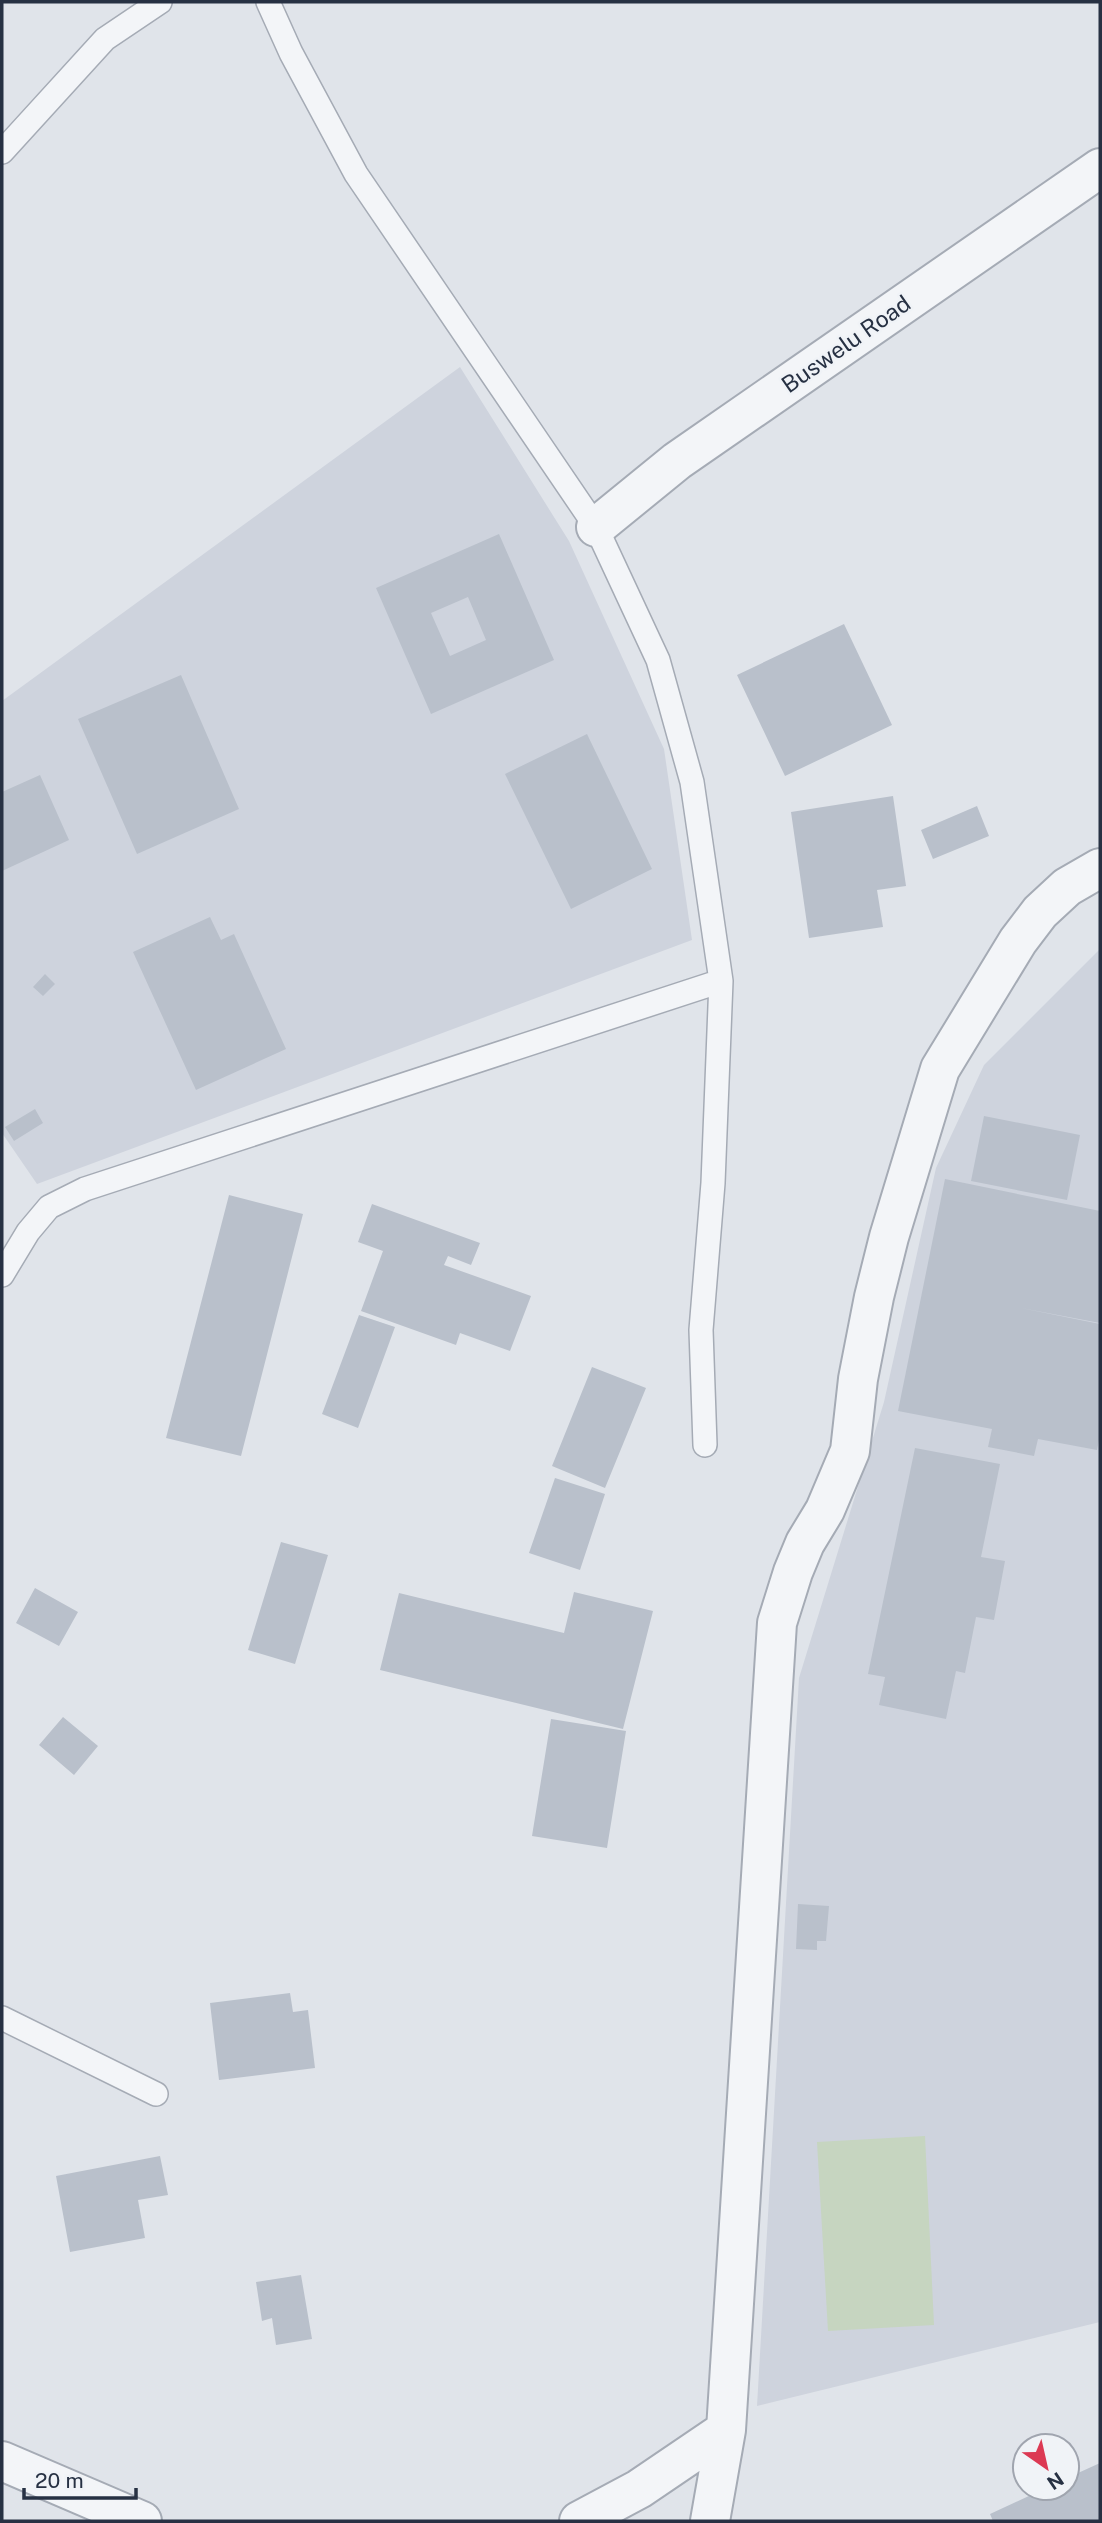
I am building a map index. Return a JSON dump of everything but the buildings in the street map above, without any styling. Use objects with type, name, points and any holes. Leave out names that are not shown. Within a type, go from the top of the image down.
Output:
[{"type":"street","name":"Buswelu Road","points":[[596,527],[677,461],[1100,168]]},
{"type":"street","points":[[710,2521],[726,2430],[777,1623],[793,1572],[825,1510],[850,1451],[858,1379],[874,1297],[889,1237],[940,1069],[1018,941],[1040,912],[1067,887],[1100,868]]},
{"type":"street","points":[[579,2521],[639,2489],[726,2430]]},
{"type":"street","points":[[2,2461],[142,2521]]},
{"type":"lane","points":[[2,152],[105,39],[160,2]]},
{"type":"lane","points":[[268,2],[291,53],[356,174],[596,527],[658,660],[692,782],[721,981],[713,1183],[701,1330],[705,1445]]},
{"type":"lane","points":[[2,1275],[28,1231],[49,1207],[85,1189],[721,981]]},
{"type":"lane","points":[[2,2018],[156,2094]]},
{"type":"shaded area","points":[[460,367],[569,541],[664,749],[692,940],[37,1184],[2,1133],[2,701]]},
{"type":"shaded area","points":[[1100,949],[1100,2322],[757,2406],[799,1678],[884,1402],[936,1168],[984,1065]]},
{"type":"green space","points":[[925,2136],[934,2325],[828,2331],[817,2142]]}]
